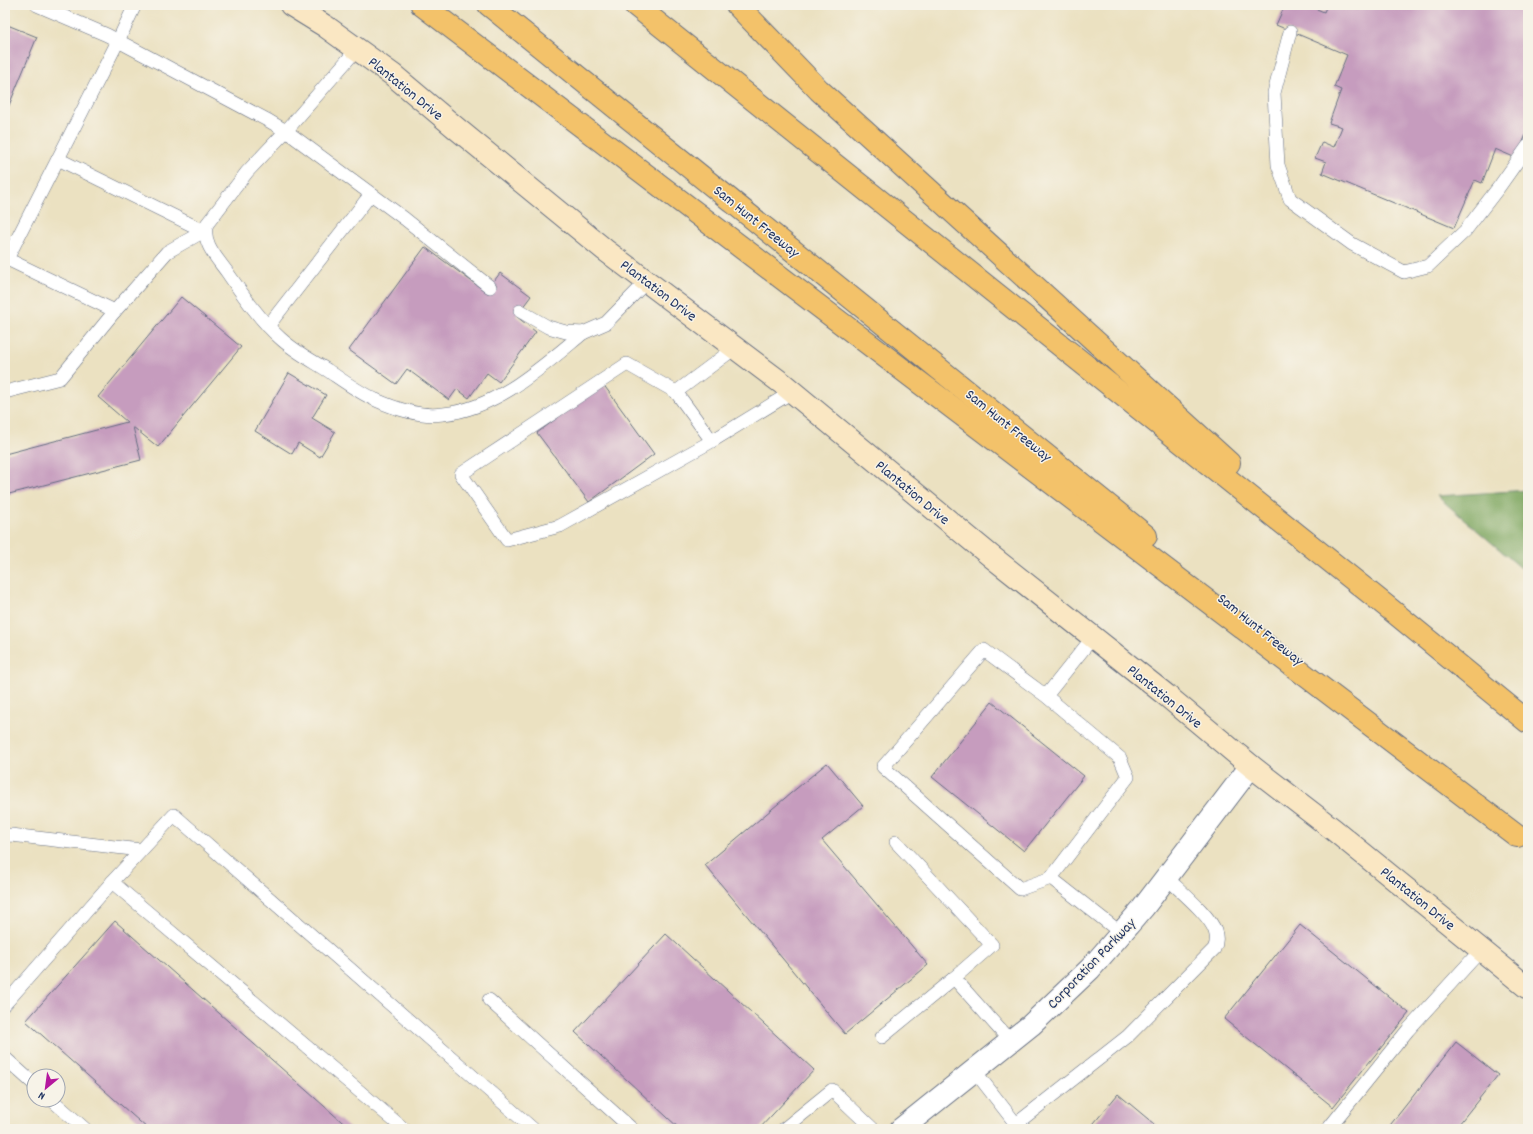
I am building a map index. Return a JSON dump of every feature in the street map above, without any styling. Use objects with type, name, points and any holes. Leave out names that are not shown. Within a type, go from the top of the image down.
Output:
[{"type":"highway","points":[[422,5],[1522,840]]},
{"type":"highway","name":"Sam Hunt Freeway","points":[[489,5],[1522,840]]},
{"type":"highway","points":[[635,5],[1390,609],[1528,722]]},
{"type":"highway","points":[[737,5],[819,90],[1390,609]]},
{"type":"street","name":"Plantation Drive","points":[[291,5],[325,26],[393,75],[605,250],[792,392],[992,557],[1251,766],[1334,830],[1528,988]]},
{"type":"street","name":"Corporation Parkway","points":[[904,1128],[1031,1025],[1090,969],[1143,908],[1251,766]]},
{"type":"lane","points":[[37,5],[118,41],[286,131],[371,194],[490,287]]},
{"type":"lane","points":[[115,311],[6,260],[135,5]]},
{"type":"lane","points":[[1290,32],[1274,93],[1278,165],[1290,199],[1352,244],[1404,272],[1428,266],[1465,231],[1528,146]]},
{"type":"lane","points":[[357,49],[286,131],[247,172],[207,224],[204,231],[206,240],[248,302],[268,326],[294,350],[375,400],[422,415],[444,414],[467,410],[485,403],[529,377],[582,333],[606,323],[647,281]]},
{"type":"lane","points":[[58,158],[204,231]]},
{"type":"lane","points":[[268,326],[371,194]]},
{"type":"lane","points":[[5,392],[60,378],[115,311],[167,252],[204,231]]},
{"type":"lane","points":[[520,311],[548,327],[566,332],[582,333]]},
{"type":"lane","points":[[676,392],[735,348]]},
{"type":"lane","points":[[712,441],[676,392],[627,364],[462,474],[507,540],[560,526],[712,441],[792,392]]},
{"type":"lane","points":[[1046,696],[1092,637]]},
{"type":"lane","points":[[984,650],[1046,696],[1120,758],[1128,777],[1051,878],[1020,889],[883,767],[984,650]]},
{"type":"lane","points":[[5,1004],[112,882],[174,815],[534,1129]]},
{"type":"lane","points":[[5,836],[12,835],[141,850]]},
{"type":"lane","points":[[882,1037],[992,945],[896,842]]},
{"type":"lane","points":[[974,1070],[1012,1126],[1128,1036],[1214,949],[1217,943],[1216,931],[1209,920],[1166,877]]},
{"type":"lane","points":[[1051,878],[1121,933]]},
{"type":"lane","points":[[112,882],[404,1129]]},
{"type":"lane","points":[[1328,1129],[1408,1030],[1481,950]]},
{"type":"lane","points":[[954,978],[1010,1041]]},
{"type":"lane","points":[[489,1000],[632,1129]]},
{"type":"lane","points":[[5,1058],[26,1077]]},
{"type":"lane","points":[[784,1129],[832,1090],[873,1129]]},
{"type":"lane","points":[[61,1108],[85,1129]]},
{"type":"green space","points":[[1528,490],[1528,574],[1437,496]]},
{"type":"building","points":[[1285,5],[1307,5],[1324,12],[1327,5],[1528,5],[1528,130],[1516,158],[1495,149],[1482,183],[1475,180],[1454,228],[1322,173],[1326,162],[1315,158],[1322,142],[1334,147],[1342,127],[1329,123],[1341,90],[1334,87],[1347,55],[1276,25]]},
{"type":"building","points":[[5,24],[37,37],[5,115]]},
{"type":"building","points":[[425,247],[486,292],[500,273],[531,296],[516,316],[536,332],[499,382],[487,373],[469,398],[457,389],[449,400],[407,369],[396,384],[349,350]]},
{"type":"building","points":[[181,297],[241,347],[158,447],[133,427],[141,460],[5,495],[5,454],[127,422],[98,397]]},
{"type":"building","points":[[289,373],[326,395],[312,418],[335,432],[320,457],[298,443],[292,454],[255,431]]},
{"type":"building","points":[[603,384],[654,454],[589,502],[537,433]]},
{"type":"building","points":[[992,702],[1084,776],[1024,851],[932,777]]},
{"type":"building","points":[[827,763],[863,806],[822,840],[928,965],[845,1034],[705,865]]},
{"type":"building","points":[[115,921],[350,1129],[148,1129],[26,1021]]},
{"type":"building","points":[[1300,925],[1409,1013],[1333,1107],[1224,1019]]},
{"type":"building","points":[[666,934],[814,1070],[759,1129],[680,1129],[575,1032]]},
{"type":"building","points":[[1456,1042],[1498,1075],[1455,1129],[1387,1129]]},
{"type":"building","points":[[1118,1094],[1160,1129],[1089,1129]]}]
